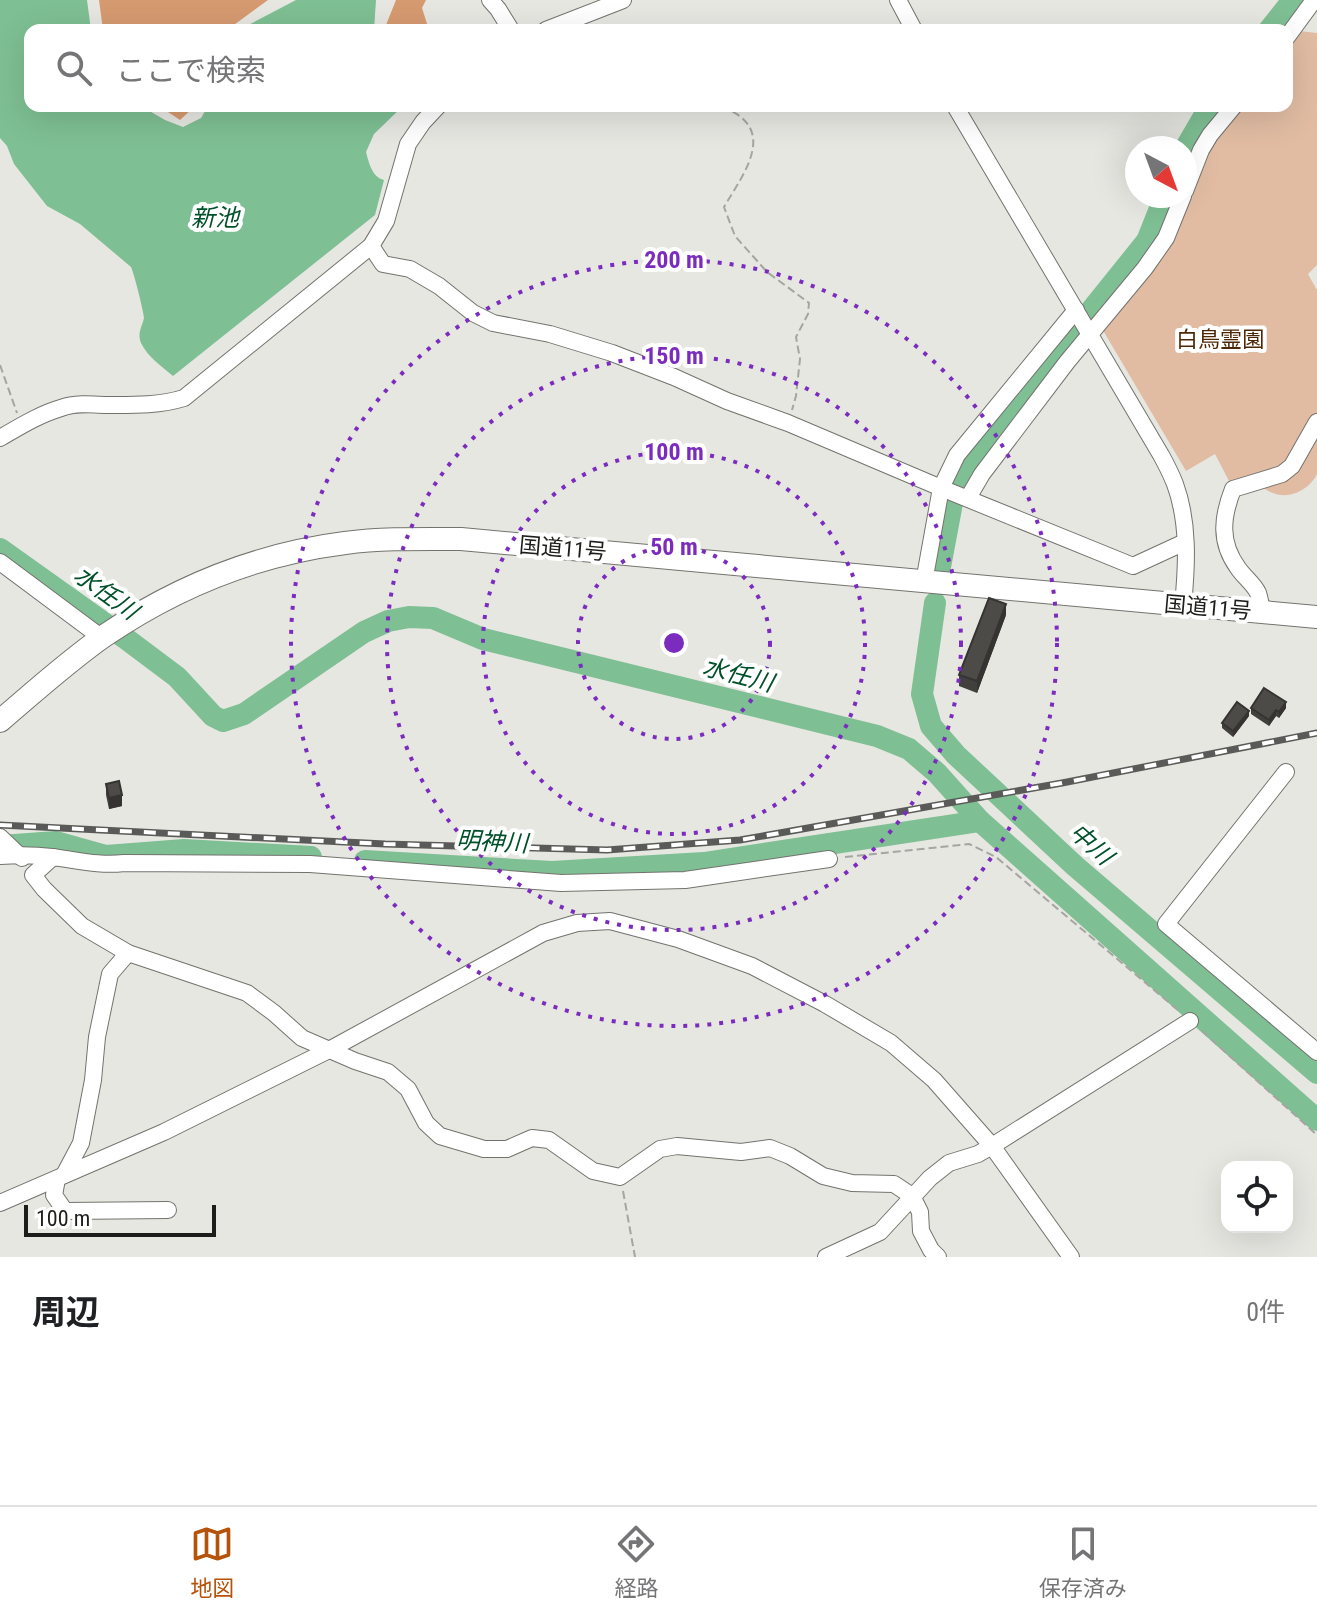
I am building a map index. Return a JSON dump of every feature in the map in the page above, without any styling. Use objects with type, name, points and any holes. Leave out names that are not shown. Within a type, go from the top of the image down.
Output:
[{"type":"highway","name":"国道11号","points":[[0,721],[58,671],[142,612],[208,579],[261,560],[345,543],[461,539],[1317,617]]},
{"type":"street","points":[[490,0],[507,24]]},
{"type":"street","points":[[561,24],[623,0]]},
{"type":"street","points":[[898,0],[911,24]]},
{"type":"street","points":[[1293,29],[1314,0]]},
{"type":"street","points":[[0,438],[62,407],[168,403],[184,398],[371,246],[386,221],[408,144],[432,112]]},
{"type":"street","points":[[959,112],[1161,455],[1175,484],[1183,514],[1185,542],[1183,605]]},
{"type":"street","points":[[1197,160],[1210,135],[1229,112]]},
{"type":"street","points":[[968,498],[982,474],[1067,362],[1145,268],[1166,238],[1178,208]]},
{"type":"street","points":[[371,246],[383,264],[410,269],[439,286],[473,313],[493,323],[550,334],[612,353],[1133,566],[1185,542]]},
{"type":"street","points":[[924,582],[943,489],[957,455],[1076,310]]},
{"type":"street","points":[[1262,612],[1257,591],[1236,566],[1228,546],[1224,533],[1226,508],[1233,489],[1282,474],[1292,466],[1317,422]]},
{"type":"street","points":[[0,562],[102,638]]},
{"type":"street","points":[[1286,772],[1166,924],[1317,1052]]},
{"type":"street","points":[[0,837],[20,855],[44,889],[82,926],[128,953],[247,993],[302,1038],[388,1072],[408,1089],[426,1123],[440,1136],[484,1149],[507,1149],[532,1138],[549,1140],[593,1171],[620,1177],[660,1149],[677,1146],[741,1152],[770,1148],[823,1176],[852,1183],[894,1184],[912,1196],[920,1212],[921,1231],[938,1257]]},
{"type":"street","points":[[0,856],[53,857],[106,865],[310,864],[561,883],[685,880],[829,859]]},
{"type":"street","points":[[33,875],[53,857]]},
{"type":"street","points":[[0,1203],[164,1132],[329,1050],[543,933],[577,923],[610,921],[678,939],[752,966],[891,1043],[934,1080],[992,1146],[1071,1257]]},
{"type":"street","points":[[128,953],[110,974],[81,1143],[54,1195],[65,1211],[168,1210]]},
{"type":"street","points":[[826,1257],[880,1232],[930,1178],[949,1163],[992,1146],[1190,1021]]},
{"type":"path","points":[[731,112],[744,120],[754,134],[753,154],[724,207],[735,236],[767,272],[809,303],[808,314],[796,337],[800,359],[796,396]]},
{"type":"path","points":[[0,365],[12,404],[23,425]]},
{"type":"path","points":[[829,859],[969,844],[996,857],[1190,1021],[1317,1135]]},
{"type":"path","points":[[620,1177],[635,1257]]},
{"type":"green space","name":"白鳥霊園","points":[[1299,31],[1317,33],[1317,265],[1308,274],[1317,290],[1317,474],[1304,488],[1293,494],[1279,495],[1258,486],[1229,481],[1215,454],[1186,471],[1101,327],[1140,283],[1176,208],[1197,208],[1197,163],[1234,112],[1293,112],[1293,38]]},
{"type":"shaded area","points":[[99,0],[268,0],[235,24],[102,24]]},
{"type":"shaded area","points":[[396,0],[426,0],[422,8],[427,24],[386,24]]},
{"type":"shaded area","points":[[168,112],[189,112],[180,120]]},
{"type":"water","name":"新池","points":[[0,0],[87,0],[90,24],[24,24],[24,112],[151,112],[183,127],[201,118],[204,112],[397,112],[374,134],[366,152],[374,173],[384,180],[375,215],[173,376],[151,357],[141,343],[144,315],[131,267],[80,224],[47,206],[14,164],[0,138]]},
{"type":"water","points":[[296,0],[376,0],[374,24],[250,24]]},
{"type":"building","points":[[989,598],[1006,604],[977,681],[959,675]]},
{"type":"building","points":[[1264,688],[1286,702],[1269,720],[1251,708]]},
{"type":"building","points":[[1237,702],[1249,711],[1233,731],[1222,723]]},
{"type":"building","points":[[119,781],[122,795],[109,798],[106,784]]},
{"type":"waterway","name":"中川","points":[[1274,24],[1293,0]]},
{"type":"waterway","name":"中川","points":[[1193,136],[1207,112]]},
{"type":"waterway","name":"中川","points":[[940,567],[952,503],[965,469],[1012,416],[1069,338],[1147,241],[1160,208]]},
{"type":"waterway","name":"水任川","points":[[0,549],[177,677],[213,716],[223,721],[244,714],[364,632],[388,621],[409,617],[433,618],[483,639],[877,736],[909,749],[937,773],[980,821],[1317,1120]]},
{"type":"waterway","name":"中川","points":[[935,603],[922,694],[931,726],[956,755],[1075,866],[1317,1073]]},
{"type":"waterway","name":"明神川","points":[[365,861],[552,872],[704,863],[980,821]]},
{"type":"waterway","name":"明神川","points":[[0,846],[56,842],[106,856],[184,850],[311,857]]},
{"type":"railway","points":[[0,825],[385,844],[607,850],[740,840],[1062,783],[1317,733]]}]
